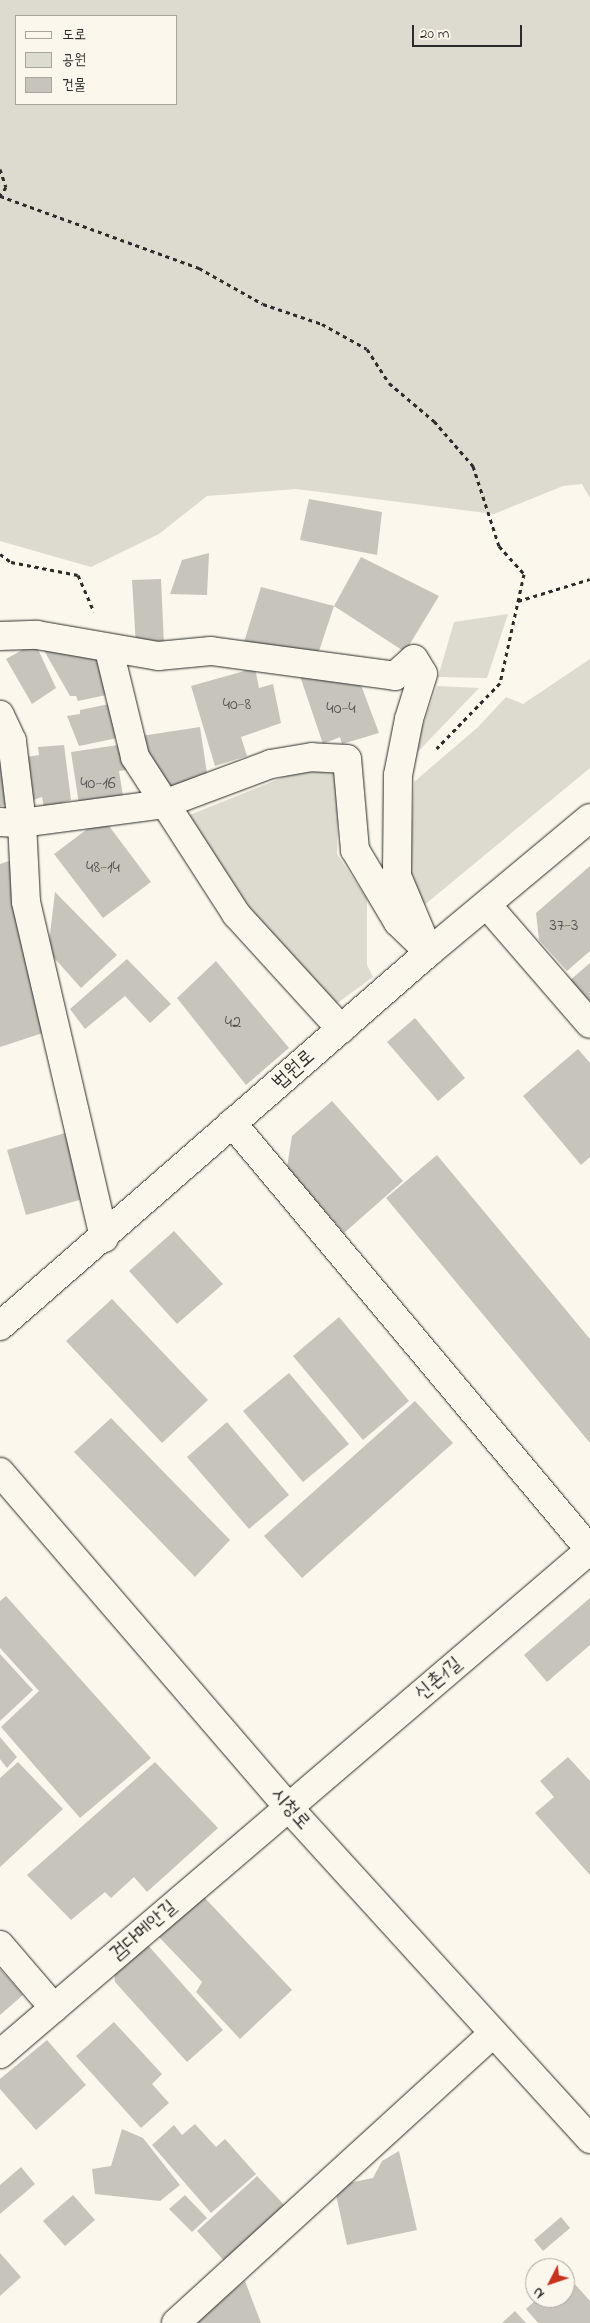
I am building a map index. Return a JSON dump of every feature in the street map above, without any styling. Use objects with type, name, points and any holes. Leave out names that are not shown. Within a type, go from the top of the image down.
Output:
[{"type":"street","points":[[0,636],[37,636],[109,650],[158,656],[210,651],[396,676],[414,659],[423,674],[409,719],[398,774],[398,876],[429,952]]},
{"type":"street","points":[[109,650],[134,757],[236,914],[341,1029]]},
{"type":"street","points":[[0,715],[12,740],[11,822],[26,902],[104,1238]]},
{"type":"street","points":[[11,822],[164,804],[271,764],[312,757],[347,759],[355,850],[398,922],[429,952]]},
{"type":"street","name":"법원로","points":[[0,1326],[104,1238],[232,1123],[429,952],[590,818]]},
{"type":"street","points":[[487,905],[590,1024]]},
{"type":"street","points":[[232,1123],[590,1550]]},
{"type":"street","name":"시청로","points":[[0,1472],[288,1807],[590,2139]]},
{"type":"street","name":"신촌1길","points":[[288,1807],[590,1550]]},
{"type":"street","name":"검다메안길","points":[[0,2054],[288,1807]]},
{"type":"street","points":[[0,1944],[54,2008]]},
{"type":"street","points":[[176,2323],[493,2034]]},
{"type":"path","points":[[0,169],[6,187],[0,196],[199,268],[262,304],[322,324],[367,350],[389,383],[434,421],[473,466],[499,546],[524,574],[500,683],[426,760],[398,774]]},
{"type":"path","points":[[0,554],[11,562],[78,575],[109,650]]},
{"type":"path","points":[[518,601],[590,579]]},
{"type":"green space","points":[[0,0],[590,0],[590,498],[582,484],[563,486],[494,514],[296,489],[207,496],[159,534],[91,567],[0,541]]},
{"type":"green space","points":[[508,614],[487,678],[438,677],[454,622]]},
{"type":"green space","points":[[590,659],[590,768],[422,907],[410,876],[414,782],[478,727],[506,697],[523,704]]},
{"type":"green space","points":[[437,686],[479,688],[411,759]]},
{"type":"green space","points":[[311,766],[339,775],[337,854],[367,899],[367,965],[373,977],[332,1007],[260,929],[187,816]]},
{"type":"building","points":[[309,499],[382,512],[377,555],[300,540]]},
{"type":"building","points":[[209,553],[207,595],[170,594],[182,560]]},
{"type":"building","points":[[361,557],[439,596],[405,652],[334,606]]},
{"type":"building","points":[[161,579],[164,645],[136,646],[132,580]]},
{"type":"building","points":[[261,587],[334,606],[316,660],[240,655]]},
{"type":"building","points":[[35,643],[56,688],[32,704],[6,659]]},
{"type":"building","points":[[42,647],[64,650],[67,655],[86,651],[100,654],[111,694],[78,701],[76,696],[70,696]]},
{"type":"building","points":[[255,668],[259,688],[273,684],[281,723],[241,737],[247,756],[215,766],[191,686]]},
{"type":"building","points":[[299,673],[361,685],[379,733],[342,744],[340,737],[323,744]]},
{"type":"building","points":[[114,703],[122,737],[79,746],[67,716],[80,714],[80,710]]},
{"type":"building","points":[[200,727],[208,780],[164,796],[141,736]]},
{"type":"building","points":[[125,744],[133,769],[119,771],[123,796],[79,804],[71,752]]},
{"type":"building","points":[[64,745],[71,800],[44,808],[42,797],[24,803],[20,758],[39,755],[38,747]]},
{"type":"building","points":[[7,757],[16,804],[0,806],[0,759]]},
{"type":"building","points":[[94,824],[109,826],[151,882],[103,918],[54,854]]},
{"type":"building","points":[[12,860],[49,1031],[0,1047],[0,864]]},
{"type":"building","points":[[590,866],[590,951],[567,971],[539,940],[536,913]]},
{"type":"building","points":[[55,892],[117,955],[81,988],[48,951]]},
{"type":"building","points":[[127,959],[171,1004],[150,1023],[125,996],[85,1029],[70,1009]]},
{"type":"building","points":[[216,961],[289,1048],[246,1085],[177,998]]},
{"type":"building","points":[[590,963],[590,1005],[569,981]]},
{"type":"building","points":[[415,1018],[465,1078],[438,1101],[387,1042]]},
{"type":"building","points":[[578,1049],[590,1063],[590,1157],[581,1165],[523,1096]]},
{"type":"building","points":[[332,1101],[403,1181],[344,1233],[287,1167],[292,1136]]},
{"type":"building","points":[[65,1133],[83,1199],[26,1215],[7,1150]]},
{"type":"building","points":[[437,1155],[590,1339],[590,1443],[386,1198]]},
{"type":"building","points":[[174,1231],[223,1284],[177,1324],[129,1271]]},
{"type":"building","points":[[112,1299],[208,1400],[162,1443],[66,1341]]},
{"type":"building","points":[[339,1317],[409,1401],[363,1440],[293,1356]]},
{"type":"building","points":[[289,1373],[349,1444],[303,1482],[243,1411]]},
{"type":"building","points":[[415,1401],[453,1443],[302,1578],[264,1536]]},
{"type":"building","points":[[111,1418],[230,1540],[195,1577],[74,1452]]},
{"type":"building","points":[[227,1422],[289,1495],[249,1529],[187,1457]]},
{"type":"building","points":[[6,1596],[151,1758],[80,1818],[1,1727],[39,1691],[0,1648],[0,1601]]},
{"type":"building","points":[[590,1598],[590,1645],[547,1682],[524,1655]]},
{"type":"building","points":[[0,1654],[33,1690],[0,1721]]},
{"type":"building","points":[[0,1737],[17,1757],[7,1768],[0,1759]]},
{"type":"building","points":[[568,1757],[590,1781],[590,1875],[535,1813],[554,1797],[540,1781]]},
{"type":"building","points":[[18,1762],[63,1809],[0,1867],[0,1778]]},
{"type":"building","points":[[155,1762],[218,1828],[147,1892],[134,1877],[111,1898],[105,1892],[71,1920],[27,1875]]},
{"type":"building","points":[[203,1896],[292,1990],[240,2039],[196,1992],[202,1982],[159,1937]]},
{"type":"building","points":[[146,1943],[223,2030],[187,2062],[115,1982],[114,1971]]},
{"type":"building","points":[[0,1969],[23,1995],[0,2015]]},
{"type":"building","points":[[114,2022],[162,2074],[152,2084],[169,2103],[141,2128],[76,2056]]},
{"type":"building","points":[[47,2040],[86,2085],[36,2130],[0,2089],[0,2079]]},
{"type":"building","points":[[195,2124],[216,2147],[225,2139],[256,2174],[211,2213],[152,2145],[174,2125],[182,2135]]},
{"type":"building","points":[[122,2129],[143,2138],[180,2185],[160,2201],[95,2194],[92,2169],[111,2166]]},
{"type":"building","points":[[399,2151],[417,2230],[347,2245],[334,2186],[373,2178],[382,2161]]},
{"type":"building","points":[[21,2167],[35,2184],[0,2214],[0,2185]]},
{"type":"building","points":[[257,2176],[288,2209],[227,2264],[197,2231]]},
{"type":"building","points":[[73,2195],[95,2220],[65,2246],[43,2221]]},
{"type":"building","points":[[185,2195],[207,2218],[192,2232],[169,2209]]},
{"type":"building","points":[[561,2217],[570,2228],[543,2251],[534,2240]]},
{"type":"building","points":[[0,2253],[21,2277],[0,2296]]},
{"type":"building","points":[[245,2281],[261,2323],[193,2323]]},
{"type":"building","points":[[575,2284],[590,2301],[590,2323],[538,2323],[526,2309],[575,2308]]},
{"type":"building","points":[[515,2311],[526,2323],[502,2323]]}]
